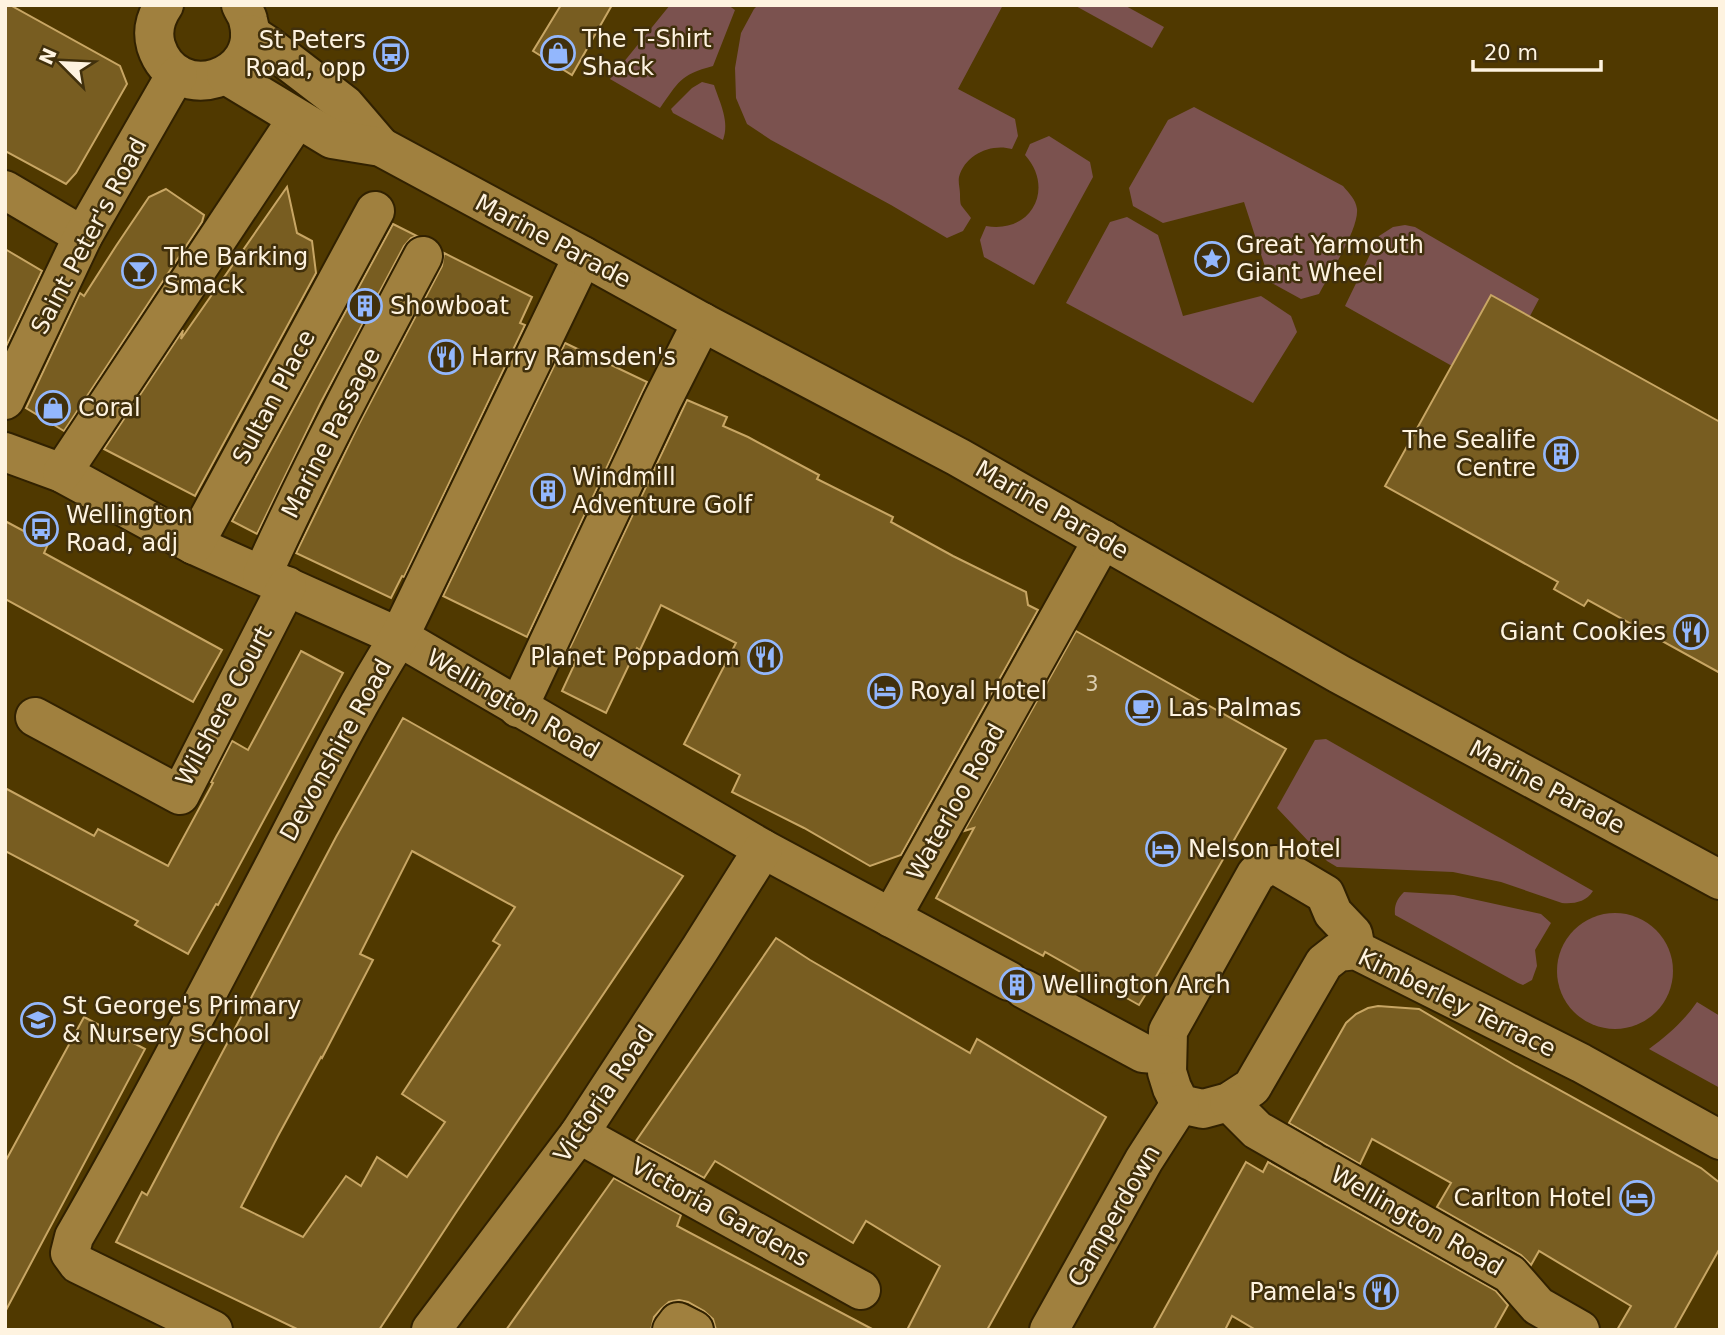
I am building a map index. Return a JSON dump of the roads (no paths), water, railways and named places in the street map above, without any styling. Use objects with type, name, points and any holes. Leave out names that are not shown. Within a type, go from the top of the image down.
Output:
[{"type":"street","points":[[150,12],[154,40],[167,66],[189,80],[214,80],[226,75]]},
{"type":"street","name":"Marine Parade","points":[[245,20],[243,58],[226,75],[297,119],[332,139],[381,147],[702,322],[958,457],[1339,674],[1720,880]]},
{"type":"street","name":"Marine Parade","points":[[245,20],[267,45],[345,105],[381,147]]},
{"type":"street","name":"Saint Peter's Road","points":[[5,400],[83,236],[178,75]]},
{"type":"street","points":[[62,473],[297,119]]},
{"type":"street","points":[[5,190],[83,236]]},
{"type":"street","name":"Sultan Place","points":[[194,545],[375,211]]},
{"type":"street","name":"Marine Passage","points":[[274,581],[291,511],[423,256]]},
{"type":"street","name":"Devonshire Road","points":[[213,1330],[78,1264],[70,1253],[74,1237],[128,1143],[367,692],[400,637],[583,256]]},
{"type":"street","points":[[518,708],[662,401],[702,322]]},
{"type":"street","name":"Wellington Road","points":[[5,452],[62,473],[194,545],[400,637],[763,849],[1143,1053],[1167,1055]]},
{"type":"street","name":"Waterloo Road","points":[[891,918],[1103,539]]},
{"type":"street","name":"Wilshere Court","points":[[35,717],[180,795],[274,581]]},
{"type":"street","name":"Victoria Road","points":[[431,1330],[579,1134],[763,849]]},
{"type":"street","points":[[1180,1104],[1167,1072],[1168,1031],[1256,874],[1267,866],[1276,865],[1325,894],[1333,913],[1353,934],[1356,950]]},
{"type":"street","name":"Kimberley Terrace","points":[[1180,1104],[1203,1109],[1229,1102],[1252,1087],[1324,962],[1338,952],[1356,950],[1581,1063],[1720,1140]]},
{"type":"street","name":"Wellington Road","points":[[1229,1102],[1257,1130],[1510,1274],[1538,1306],[1580,1330]]},
{"type":"street","name":"Camperdown","points":[[1049,1330],[1144,1160],[1180,1104]]},
{"type":"street","name":"Victoria Gardens","points":[[579,1134],[861,1290]]},
{"type":"street","points":[[673,1330],[678,1322],[694,1330]]},
{"type":"place","name":"The T-Shirt Shack","points":[[558,53]]},
{"type":"place","name":"St Peters Road, opp","points":[[391,54]]},
{"type":"place","name":"Great Yarmouth Giant Wheel","points":[[1212,259]]},
{"type":"place","name":"The Barking Smack","points":[[139,271]]},
{"type":"place","name":"Showboat","points":[[365,306]]},
{"type":"place","name":"Harry Ramsden's","points":[[446,357]]},
{"type":"place","name":"Coral","points":[[53,408]]},
{"type":"place","name":"The Sealife Centre","points":[[1561,454]]},
{"type":"place","name":"Windmill Adventure Golf","points":[[548,491]]},
{"type":"place","name":"Wellington Road, adj","points":[[41,529]]},
{"type":"place","name":"Giant Cookies","points":[[1691,632]]},
{"type":"place","name":"Planet Poppadom","points":[[765,657]]},
{"type":"place","name":"Royal Hotel","points":[[885,691]]},
{"type":"place","name":"Las Palmas","points":[[1143,708]]},
{"type":"place","name":"Nelson Hotel","points":[[1163,849]]},
{"type":"place","name":"Wellington Arch","points":[[1017,985]]},
{"type":"place","name":"St George's Primary & Nursery School","points":[[38,1020]]},
{"type":"place","name":"Carlton Hotel","points":[[1637,1198]]},
{"type":"place","name":"Pamela's","points":[[1381,1292]]}]
